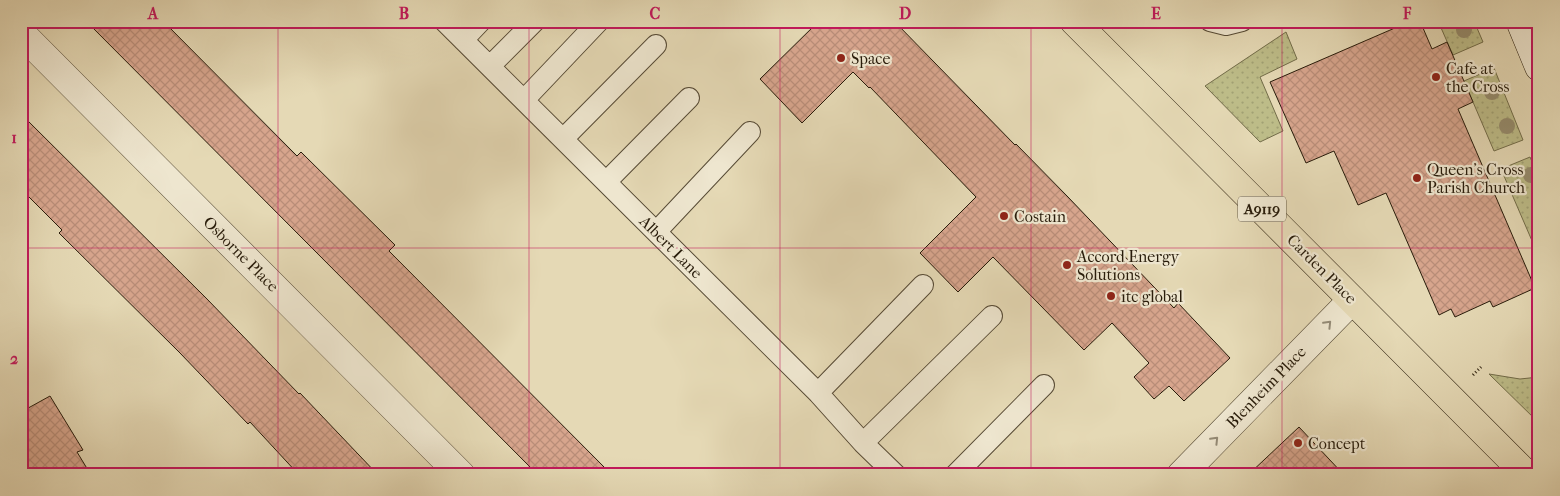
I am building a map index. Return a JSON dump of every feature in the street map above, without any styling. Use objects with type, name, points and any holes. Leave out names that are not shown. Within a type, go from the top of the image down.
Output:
[{"type":"main road","name":"Carden Place","points":[[1074,21],[1527,475]]},
{"type":"street","points":[[1520,21],[1539,67]]},
{"type":"street","name":"Osborne Place","points":[[21,33],[461,475]]},
{"type":"street","name":"Blenheim Place","points":[[1181,475],[1352,300]]},
{"type":"lane","name":"Albert Lane","points":[[444,21],[818,393],[863,443],[896,475]]},
{"type":"lane","points":[[463,40],[481,21]]},
{"type":"lane","points":[[490,66],[535,21]]},
{"type":"lane","points":[[524,100],[599,21]]},
{"type":"lane","points":[[1210,21],[1226,25],[1242,21]]},
{"type":"lane","points":[[562,139],[656,45]]},
{"type":"lane","points":[[606,182],[688,98]]},
{"type":"lane","points":[[656,232],[750,132]]},
{"type":"lane","points":[[818,393],[923,285]]},
{"type":"lane","points":[[863,443],[992,316]]},
{"type":"lane","points":[[954,475],[1044,385]]},
{"type":"shaded area","points":[[1438,21],[1474,21],[1483,42],[1453,55]]},
{"type":"shaded area","points":[[1286,32],[1297,59],[1260,77],[1283,131],[1260,142],[1205,86]]},
{"type":"shaded area","points":[[1494,68],[1523,140],[1494,151],[1464,81]]},
{"type":"shaded area","points":[[1530,157],[1539,178],[1539,257],[1501,169]]},
{"type":"shaded area","points":[[1489,374],[1520,379],[1539,377],[1539,423]]},
{"type":"building","points":[[86,21],[163,21],[297,156],[301,152],[395,245],[389,251],[612,475],[538,475]]},
{"type":"building","points":[[819,21],[894,21],[1068,197],[1174,308],[1178,303],[1230,358],[1184,401],[1169,386],[1154,399],[1134,377],[1149,363],[1112,323],[1084,350],[993,257],[958,292],[920,253],[976,197],[870,87],[853,72],[802,123],[760,79]]},
{"type":"building","name":"Queen's Cross Parish Church","points":[[1411,21],[1420,21],[1432,49],[1447,42],[1473,102],[1458,109],[1535,288],[1493,307],[1490,301],[1455,317],[1451,309],[1439,315],[1386,193],[1358,205],[1334,151],[1306,163],[1270,82]]},
{"type":"building","points":[[21,114],[300,393],[378,475],[299,475],[250,422],[248,424],[180,353],[59,233],[62,230],[21,189]]},
{"type":"building","points":[[50,396],[83,450],[77,452],[91,475],[21,475],[21,412]]},
{"type":"building","name":"Concept","points":[[1299,427],[1344,475],[1248,475]]},
{"type":"place","name":"Space","points":[[841,58]]},
{"type":"place","name":"Cafe at the Cross","points":[[1436,77]]},
{"type":"place","name":"Queen's Cross Parish Church","points":[[1417,178]]},
{"type":"place","name":"Costain","points":[[1004,216]]},
{"type":"place","name":"Accord Energy Solutions","points":[[1067,265]]},
{"type":"place","name":"itc global","points":[[1111,296]]},
{"type":"place","name":"Concept","points":[[1298,443]]}]
